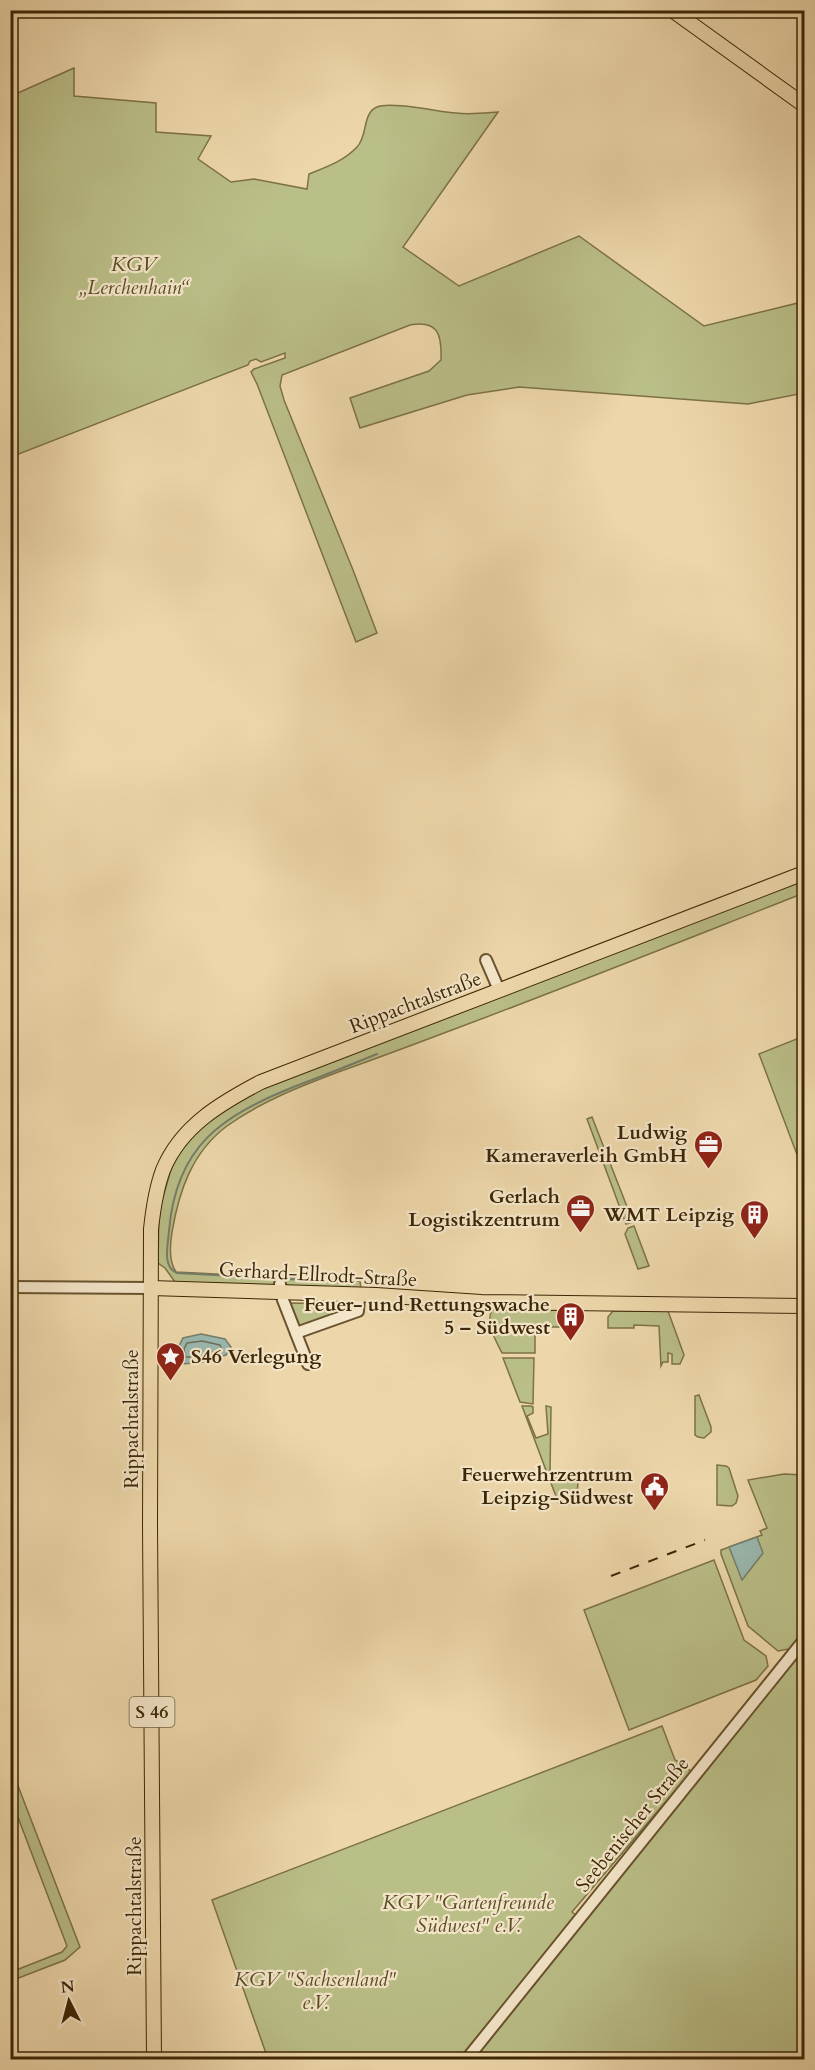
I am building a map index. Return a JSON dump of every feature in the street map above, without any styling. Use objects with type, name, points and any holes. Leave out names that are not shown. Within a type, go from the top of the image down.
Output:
[{"type":"main road","points":[[672,10],[804,105]]},
{"type":"main road","name":"Rippachtalstraße","points":[[154,2060],[150,1229],[155,1199],[164,1169],[184,1136],[205,1115],[228,1099],[261,1082],[804,873]]},
{"type":"main road","name":"Gerhard-Ellrodt-Straße","points":[[151,1288],[281,1289],[481,1302],[804,1306]]},
{"type":"street","name":"Rippachtalstraße","points":[[486,960],[499,990]]},
{"type":"street","name":"Gerhard-Ellrodt-Straße","points":[[10,1287],[151,1288]]},
{"type":"street","points":[[281,1289],[308,1364]]},
{"type":"street","points":[[296,1334],[358,1311],[359,1294]]},
{"type":"street","name":"Seebenischer Straße","points":[[466,2060],[804,1640]]},
{"type":"green space","name":"KGV „Lerchenhain“","points":[[74,68],[74,96],[156,103],[156,132],[211,136],[198,159],[231,182],[254,179],[307,189],[309,174],[341,160],[357,147],[363,137],[369,114],[383,105],[467,114],[498,112],[403,247],[459,286],[579,236],[704,326],[802,302],[804,308],[804,393],[748,404],[519,387],[467,395],[360,428],[350,398],[429,371],[441,360],[441,343],[436,331],[432,327],[419,324],[410,325],[282,375],[280,386],[284,400],[377,633],[356,642],[251,372],[285,358],[285,353],[261,362],[256,359],[250,361],[248,365],[11,457],[11,96]]},
{"type":"green space","points":[[804,878],[804,893],[297,1088],[254,1109],[215,1136],[196,1160],[183,1187],[172,1232],[171,1258],[176,1272],[360,1281],[361,1290],[175,1282],[165,1268],[158,1263],[159,1211],[172,1166],[187,1141],[213,1117],[252,1092]]},
{"type":"green space","points":[[804,1036],[804,1173],[759,1054]]},
{"type":"green space","points":[[592,1117],[633,1222],[626,1224],[587,1119]]},
{"type":"green space","points":[[634,1226],[649,1266],[638,1269],[625,1234],[628,1228]]},
{"type":"green space","points":[[287,1303],[347,1304],[349,1310],[297,1329]]},
{"type":"green space","points":[[492,1310],[563,1310],[563,1327],[535,1327],[535,1353],[502,1353],[491,1326]]},
{"type":"green space","points":[[613,1311],[668,1311],[684,1355],[680,1364],[672,1364],[672,1354],[668,1353],[668,1362],[663,1362],[661,1366],[659,1326],[634,1325],[634,1328],[608,1328],[608,1317]]},
{"type":"green space","points":[[503,1358],[534,1358],[533,1404],[520,1402]]},
{"type":"green space","points":[[699,1395],[711,1427],[711,1432],[704,1438],[695,1435],[695,1396]]},
{"type":"green space","points":[[522,1406],[533,1407],[533,1413],[527,1416],[536,1438],[548,1434],[546,1406],[551,1407],[550,1473],[547,1473]]},
{"type":"green space","points":[[717,1465],[729,1468],[738,1496],[736,1503],[732,1506],[717,1505]]},
{"type":"green space","points":[[784,1474],[804,1475],[804,1631],[789,1649],[778,1651],[748,1626],[721,1550],[762,1535],[760,1531],[767,1528],[748,1480]]},
{"type":"green space","points":[[549,1478],[578,1478],[577,1504],[559,1504]]},
{"type":"green space","points":[[714,1560],[744,1640],[766,1656],[768,1666],[756,1680],[629,1730],[584,1610]]},
{"type":"green space","name":"KGV \"Gartenfreunde Südwest\" e.V.","points":[[804,1646],[804,2059],[268,2059],[212,1900],[662,1726],[675,1760],[685,1765],[691,1772],[572,1912],[584,1922]]},
{"type":"green space","points":[[10,1765],[80,1947],[65,1960],[11,1981],[11,1972],[62,1952],[67,1946],[11,1799]]},
{"type":"water","points":[[201,1334],[225,1339],[231,1347],[226,1355],[199,1363],[179,1364],[178,1348],[183,1338]]},
{"type":"water","points":[[757,1537],[763,1553],[742,1580],[729,1547]]},
{"type":"waterway","points":[[342,1282],[177,1273],[169,1266],[167,1255],[173,1202],[181,1177],[192,1156],[207,1138],[225,1123],[269,1097],[377,1054]]},
{"type":"railway","points":[[611,1576],[705,1540]]},
{"type":"place","name":"Ludwig Kameraverleih GmbH","points":[[708,1170]]},
{"type":"place","name":"Gerlach Logistikzentrum","points":[[581,1234]]},
{"type":"place","name":"WMT Leipzig","points":[[755,1240]]},
{"type":"place","name":"Feuer- und Rettungswache 5 – Südwest","points":[[571,1342]]},
{"type":"place","name":"S46 Verlegung","points":[[170,1382]]},
{"type":"place","name":"Feuerwehrzentrum Leipzig-Südwest","points":[[654,1512]]},
{"type":"park label","name":"KGV \"Sachsenland\" e.V.","points":[[315,1990]]}]
